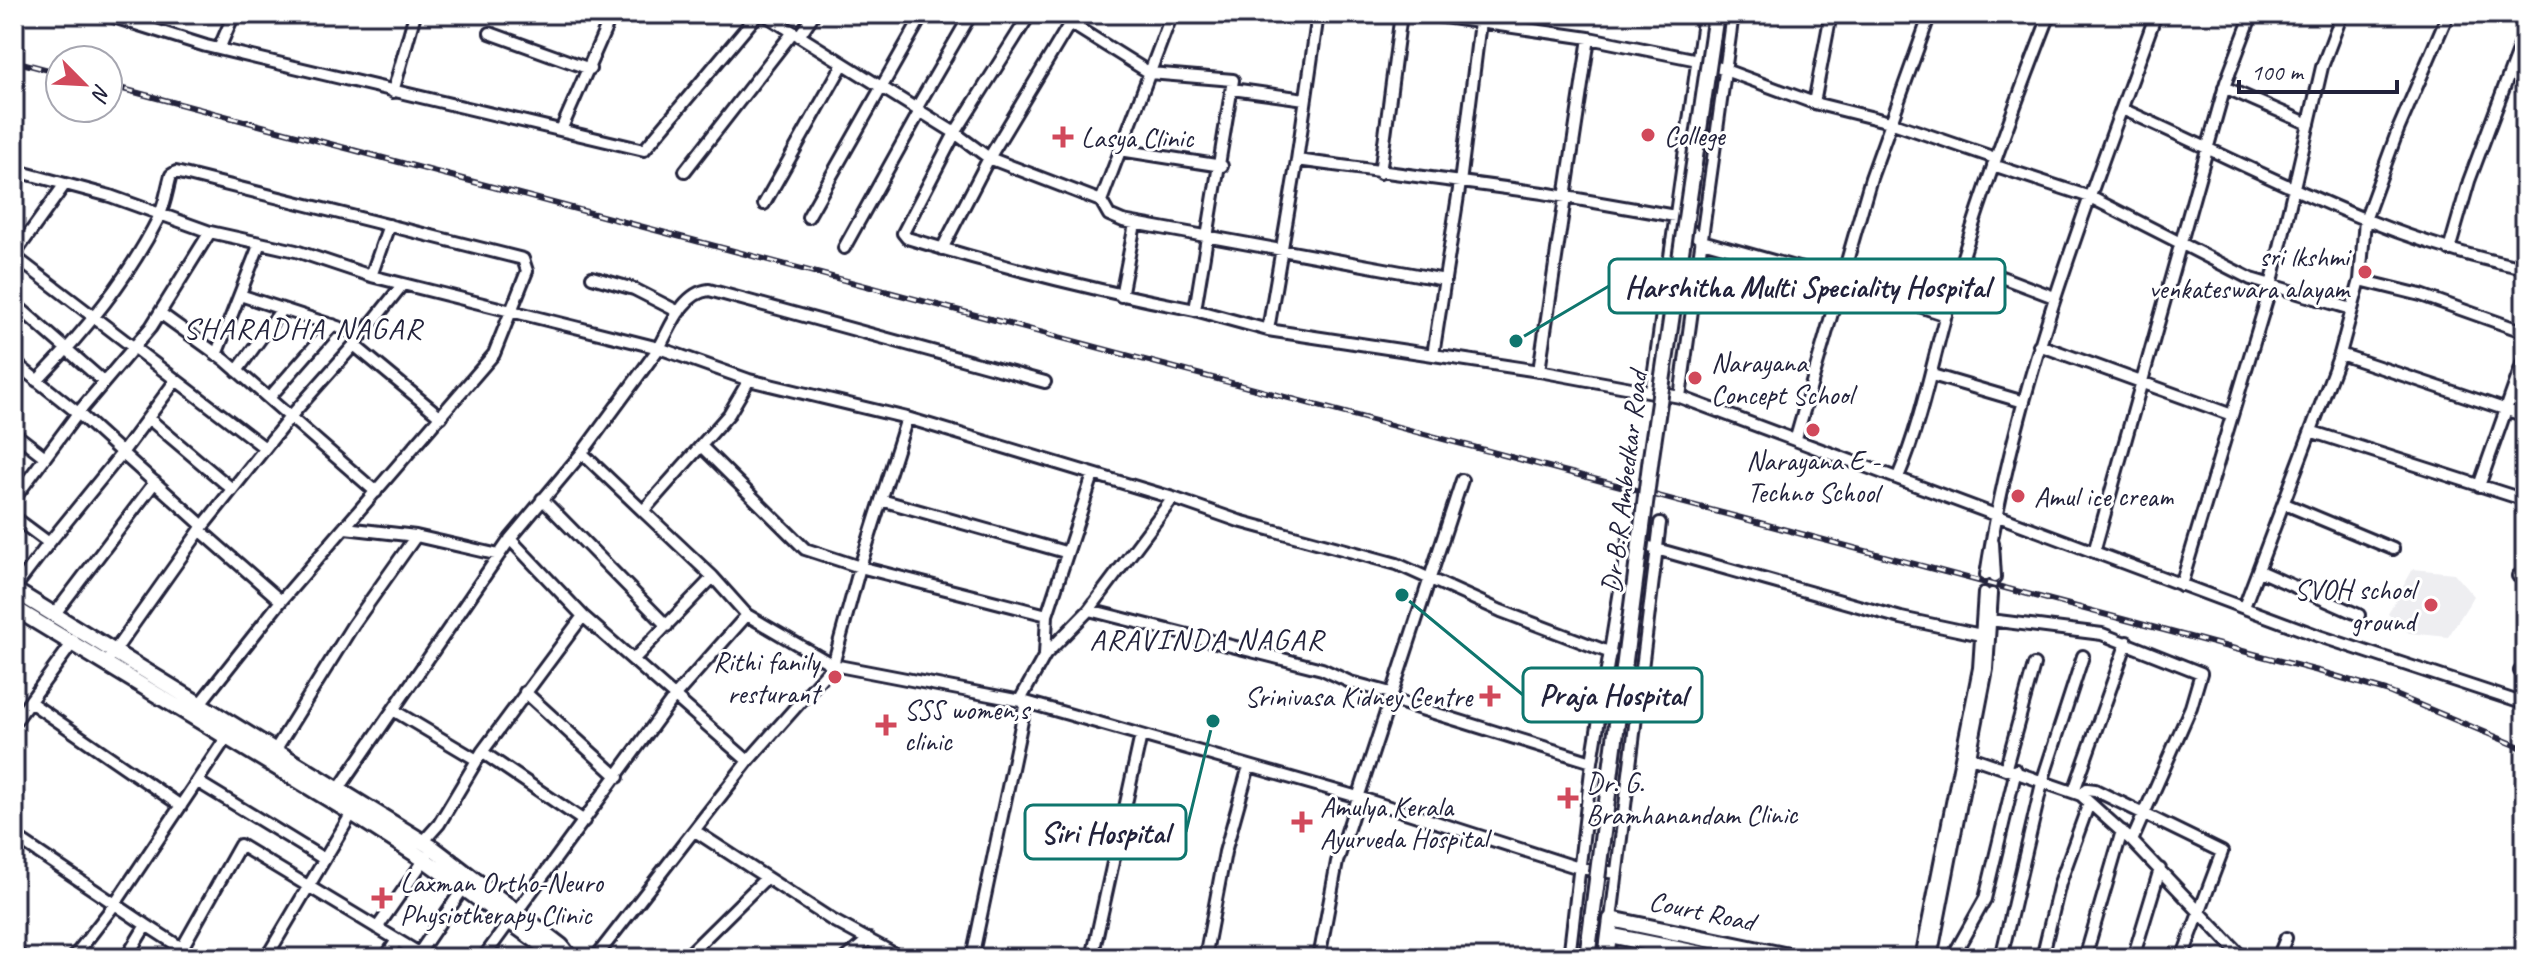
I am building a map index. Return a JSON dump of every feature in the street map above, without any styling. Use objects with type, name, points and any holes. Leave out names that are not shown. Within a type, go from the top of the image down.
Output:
[{"type":"street","points":[[104,14],[219,49],[644,150],[758,14]]},
{"type":"street","points":[[219,49],[234,14]]},
{"type":"street","points":[[393,92],[415,14]]},
{"type":"street","points":[[561,130],[612,14]]},
{"type":"street","points":[[764,14],[955,133],[989,158],[1101,201],[1109,215],[1135,224],[1281,253],[1445,280]]},
{"type":"street","points":[[685,171],[814,14]]},
{"type":"street","points":[[808,217],[923,14]]},
{"type":"street","points":[[844,248],[971,14]]},
{"type":"street","points":[[1030,14],[955,133],[903,233],[907,238],[1121,296],[1195,310],[1268,330],[1539,371],[1680,397],[2181,585],[2525,704]]},
{"type":"street","points":[[1101,201],[1172,14]]},
{"type":"street","points":[[1268,330],[1318,14]]},
{"type":"street","points":[[1380,173],[1401,14]]},
{"type":"street","points":[[1423,14],[1480,19],[1698,60],[1814,103],[1890,122],[2090,197],[2271,286],[2352,309]]},
{"type":"street","points":[[1651,392],[1704,14]]},
{"type":"street","name":"Dr B.R Ambedkar Road","points":[[1587,958],[1651,457],[1716,14]]},
{"type":"street","points":[[1680,397],[1733,14]]},
{"type":"street","points":[[1814,103],[1831,14]]},
{"type":"street","points":[[1796,438],[1890,122],[1930,14]]},
{"type":"street","points":[[1898,477],[1922,413],[1946,315],[1994,161],[2050,14]]},
{"type":"street","points":[[1990,576],[1996,554],[1993,541],[1998,515],[2039,345],[2156,14]]},
{"type":"street","points":[[2094,552],[2224,87],[2252,14]]},
{"type":"street","points":[[2181,585],[2271,286],[2322,67],[2342,14]]},
{"type":"street","points":[[2244,607],[2313,432],[2340,354],[2360,280],[2365,220],[2398,130],[2448,14]]},
{"type":"street","points":[[1433,355],[1460,183],[1480,19]]},
{"type":"street","points":[[942,249],[989,158],[1070,23],[1150,73],[1233,80],[1222,166],[1195,310]]},
{"type":"street","points":[[2449,250],[2469,181],[2525,32]]},
{"type":"street","points":[[490,33],[590,69]]},
{"type":"street","points":[[1539,371],[1589,38]]},
{"type":"street","points":[[764,204],[843,64]]},
{"type":"street","points":[[2224,87],[2309,124]]},
{"type":"street","points":[[1232,89],[1305,99]]},
{"type":"street","points":[[2122,109],[2365,220],[2449,250],[2524,264]]},
{"type":"street","points":[[1120,150],[1222,166]]},
{"type":"street","points":[[1297,160],[1564,197],[1675,216],[1702,241],[1841,280],[1946,315]]},
{"type":"street","points":[[15,172],[65,184],[210,232],[659,348],[749,380],[907,418],[1173,498],[1254,526],[1397,564],[1501,611],[1611,653]]},
{"type":"street","points":[[37,381],[68,349],[125,275],[160,214],[171,175],[176,172],[523,259],[527,271],[494,354],[281,601],[198,706]]},
{"type":"street","points":[[65,184],[14,255],[265,448]]},
{"type":"street","points":[[1121,296],[1135,224]]},
{"type":"street","points":[[371,276],[389,225]]},
{"type":"street","points":[[14,499],[78,413],[160,313],[210,232]]},
{"type":"street","points":[[216,355],[260,243]]},
{"type":"street","points":[[1962,262],[2054,297]]},
{"type":"street","points":[[592,277],[634,289],[679,312]]},
{"type":"street","points":[[2360,280],[2421,295],[2525,332]]},
{"type":"street","points":[[109,659],[201,528],[403,284]]},
{"type":"street","points":[[335,795],[510,539],[582,453],[659,348],[679,312],[696,293],[714,291],[1045,382]]},
{"type":"street","points":[[240,295],[362,335]]},
{"type":"street","points":[[14,303],[104,382]]},
{"type":"street","points":[[237,371],[282,309]]},
{"type":"street","points":[[160,313],[237,371],[376,492]]},
{"type":"street","points":[[269,398],[333,325]]},
{"type":"street","points":[[354,345],[441,417]]},
{"type":"street","points":[[2039,345],[2232,415]]},
{"type":"street","points":[[2340,354],[2525,416]]},
{"type":"street","points":[[2479,486],[2525,356]]},
{"type":"street","points":[[14,362],[78,413],[281,601]]},
{"type":"street","points":[[1932,375],[2024,402]]},
{"type":"street","points":[[76,638],[54,615],[14,589],[176,380]]},
{"type":"street","points":[[643,511],[729,414],[749,380]]},
{"type":"street","points":[[148,418],[232,489]]},
{"type":"street","points":[[595,958],[748,761],[833,665],[907,418]]},
{"type":"street","points":[[2313,432],[2525,500]]},
{"type":"street","points":[[14,433],[45,457]]},
{"type":"street","points":[[701,446],[805,549],[860,567],[1047,615]]},
{"type":"street","points":[[582,453],[713,577],[747,615],[833,665],[1023,701],[1358,797],[1579,868],[1616,873]]},
{"type":"street","points":[[1045,655],[1047,615],[1065,552],[1093,475]]},
{"type":"street","points":[[1319,958],[1337,862],[1462,480]]},
{"type":"street","points":[[54,615],[155,482]]},
{"type":"street","points":[[972,958],[1023,701],[1045,655],[1089,610],[1173,498]]},
{"type":"street","points":[[542,499],[667,626]]},
{"type":"street","points":[[881,500],[1065,552]]},
{"type":"street","points":[[2285,504],[2393,549]]},
{"type":"street","points":[[14,517],[49,543]]},
{"type":"street","points":[[1611,919],[1660,523]]},
{"type":"street","points":[[345,528],[416,536],[499,555]]},
{"type":"street","points":[[274,752],[353,625],[416,536]]},
{"type":"street","points":[[510,539],[583,616],[748,761]]},
{"type":"street","points":[[1569,958],[1592,762],[1628,541],[1901,618],[1981,635]]},
{"type":"street","points":[[2259,571],[2359,615]]},
{"type":"street","points":[[633,660],[713,577]]},
{"type":"street","points":[[1921,958],[1967,756],[1987,669],[1988,594],[1967,756],[1931,958]]},
{"type":"street","points":[[14,608],[76,638],[427,850],[515,916],[554,957]]},
{"type":"street","points":[[1089,610],[1322,669],[1390,696],[1592,762]]},
{"type":"street","points":[[483,958],[674,697],[747,615]]},
{"type":"street","points":[[377,928],[427,850],[480,756],[583,616]]},
{"type":"street","points":[[1990,620],[2102,634],[2201,673],[2191,707],[2132,841]]},
{"type":"street","points":[[14,723],[76,638]]},
{"type":"street","points":[[2042,958],[2081,796],[2127,642]]},
{"type":"street","points":[[2001,958],[2043,779],[2083,656]]},
{"type":"street","points":[[109,659],[198,706],[230,733],[274,752],[335,795],[352,813],[427,850],[464,887],[561,946],[570,958]]},
{"type":"street","points":[[1952,958],[1985,899],[2034,665]]},
{"type":"street","points":[[525,692],[618,777]]},
{"type":"street","points":[[30,702],[181,806]]},
{"type":"street","points":[[393,710],[480,756],[584,821]]},
{"type":"street","points":[[73,958],[115,904],[230,733]]},
{"type":"street","points":[[1092,958],[1141,735]]},
{"type":"street","points":[[1967,756],[2043,779],[2081,796],[2122,831],[2243,958]]},
{"type":"street","points":[[1205,958],[1225,852],[1249,766]]},
{"type":"street","points":[[198,782],[324,859]]},
{"type":"street","points":[[2081,796],[2090,789],[2222,852],[2182,958]]},
{"type":"street","points":[[266,958],[352,813]]},
{"type":"street","points":[[695,831],[765,879],[902,958]]},
{"type":"street","points":[[2085,958],[2122,831]]},
{"type":"street","points":[[14,836],[197,958]]},
{"type":"street","points":[[182,948],[240,845],[420,953],[464,887]]},
{"type":"street","points":[[2133,958],[2160,869]]},
{"type":"street","points":[[685,958],[765,879]]},
{"type":"street","name":"Court Road","points":[[1606,958],[1611,919],[1798,958]]},
{"type":"street","points":[[126,958],[146,925]]},
{"type":"street","name":"Court Road","points":[[1609,935],[1723,958]]},
{"type":"street","points":[[2278,958],[2286,938]]},
{"type":"street","points":[[846,958],[869,939]]},
{"type":"street","points":[[385,958],[397,940]]},
{"type":"street","points":[[2227,958],[2230,944]]},
{"type":"street","points":[[14,952],[25,958]]},
{"type":"shaded area","name":"SVOH school ground","points":[[2413,569],[2454,573],[2474,596],[2448,637],[2409,633],[2388,614]]},
{"type":"railway","points":[[14,61],[44,69]]},
{"type":"railway","points":[[124,89],[2322,672],[2386,691],[2525,749]]},
{"type":"place","name":"College","points":[[1648,135]]},
{"type":"place","name":"Lasya Clinic","points":[[1063,137]]},
{"type":"place","name":"sri lkshmi venkateswara alayam","points":[[2365,272]]},
{"type":"place","name":"Harshitha Multi Speciality Hospital","points":[[1516,341]]},
{"type":"place","name":"Narayana Concept School","points":[[1695,378]]},
{"type":"place","name":"Narayana E - Techno School","points":[[1813,430]]},
{"type":"place","name":"Amul ice cream","points":[[2018,496]]},
{"type":"place","name":"Praja Hospital","points":[[1402,595]]},
{"type":"place","name":"SVOH school ground","points":[[2431,605]]},
{"type":"place","name":"Rithi fanily resturant","points":[[835,677]]},
{"type":"place","name":"Srinivasa Kidney Centre","points":[[1490,696]]},
{"type":"place","name":"Siri Hospital","points":[[1213,721]]},
{"type":"place","name":"SSS women,s clinic","points":[[886,725]]},
{"type":"place","name":"Dr. G. Bramhanandam Clinic","points":[[1568,798]]},
{"type":"place","name":"Amulya Kerala Ayurveda Hospital","points":[[1302,822]]},
{"type":"place","name":"Laxman Ortho-Neuro Physiotherapy Clinic","points":[[382,898]]},
{"type":"district","name":"SHARADHA NAGAR","points":[[303,328]]},
{"type":"district","name":"ARAVINDA NAGAR","points":[[1207,639]]}]
